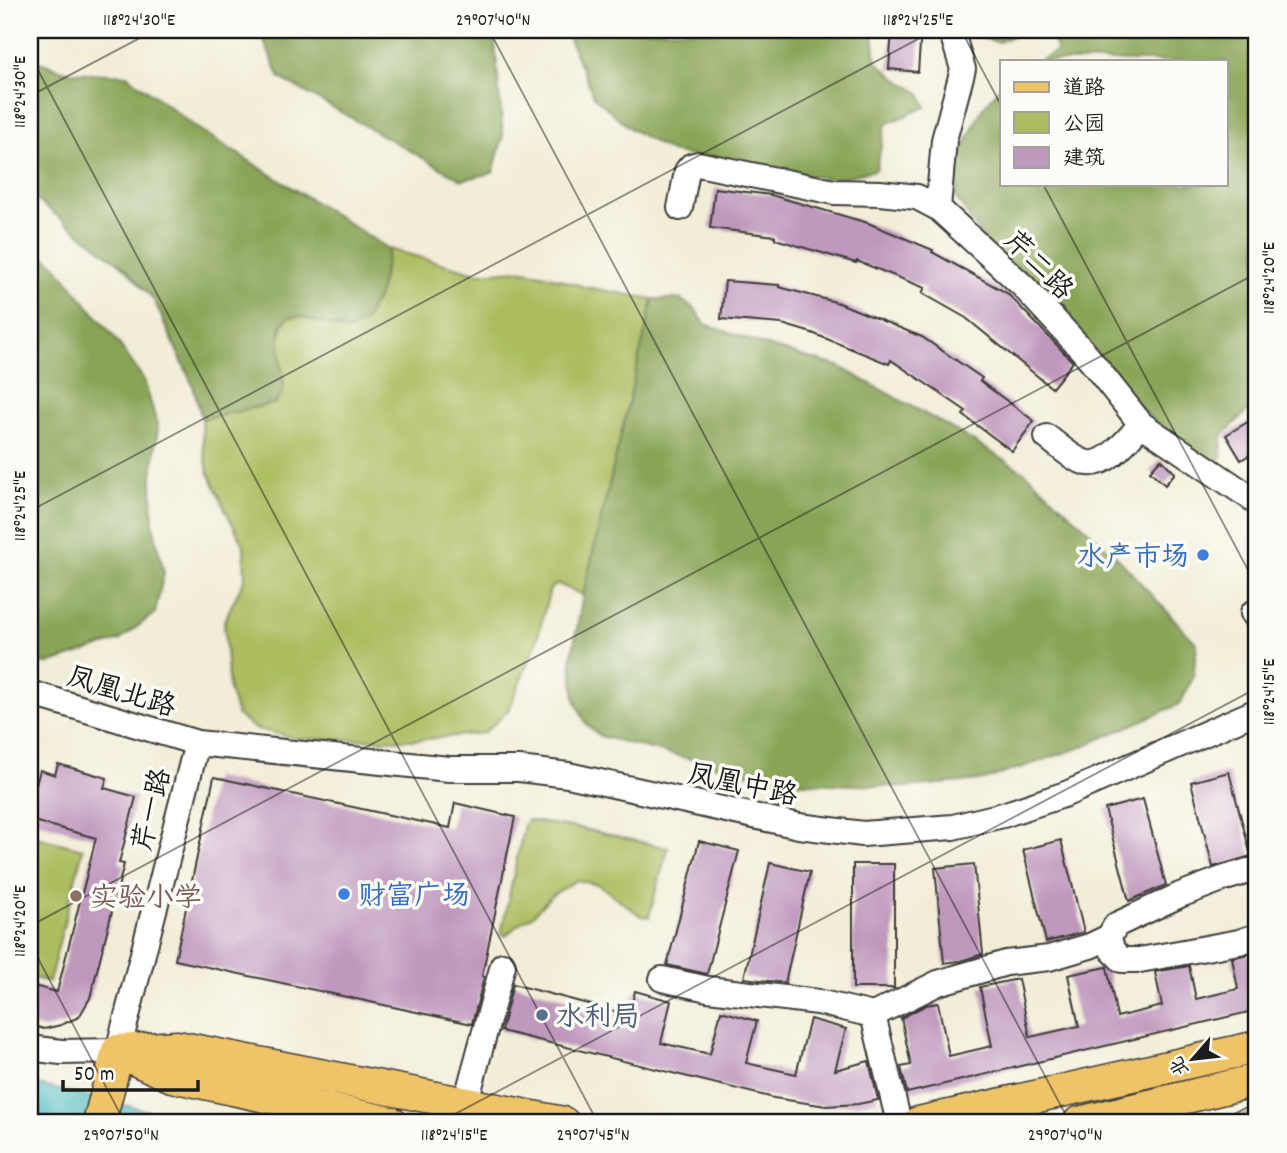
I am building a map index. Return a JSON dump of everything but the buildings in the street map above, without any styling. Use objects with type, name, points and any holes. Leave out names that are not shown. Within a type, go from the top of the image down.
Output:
[{"type":"main road","points":[[118,1051],[177,1047],[563,1123]]},
{"type":"main road","points":[[918,1123],[1257,1047]]},
{"type":"main road","points":[[99,1123],[118,1051]]},
{"type":"main road","points":[[118,1051],[172,1076],[391,1123]]},
{"type":"main road","points":[[1079,1123],[1257,1080]]},
{"type":"street","points":[[938,208],[944,140],[963,69],[950,30]]},
{"type":"street","name":"芹二路","points":[[680,208],[687,171],[698,164],[834,192],[917,197],[938,208],[1031,295],[1084,352],[1141,424],[1257,502]]},
{"type":"street","points":[[1047,438],[1081,462],[1090,464],[1112,455],[1141,424]]},
{"type":"street","name":"凤凰北路","points":[[30,693],[197,743]]},
{"type":"street","name":"凤凰中路","points":[[197,743],[449,769],[519,769],[568,775],[755,817],[873,823],[924,820],[1008,802],[1067,782],[1184,732],[1222,724],[1257,710]]},
{"type":"street","name":"芹一路","points":[[118,1051],[197,743]]},
{"type":"street","points":[[662,979],[708,989],[818,1002],[873,1015],[938,983],[1006,963],[1049,958],[1090,946],[1109,937],[1116,925],[1180,895],[1248,871],[1257,872]]},
{"type":"street","points":[[1109,937],[1112,950],[1122,960],[1140,960],[1239,942],[1257,936]]},
{"type":"street","points":[[465,1105],[503,965]]},
{"type":"street","points":[[873,1015],[899,1123]]},
{"type":"street","points":[[30,1048],[61,1052],[118,1051]]},
{"type":"green space","points":[[259,30],[494,30],[503,136],[493,173],[462,180],[280,78]]},
{"type":"green space","points":[[565,30],[873,30],[876,61],[920,93],[926,107],[886,124],[876,170],[835,179],[783,173],[671,152],[631,129],[594,97]]},
{"type":"green space","points":[[957,30],[1027,30],[998,42]]},
{"type":"green space","points":[[1029,30],[1257,30],[1257,406],[1252,406],[1222,436],[1221,460],[1214,464],[1148,416],[982,237],[956,198],[956,163],[982,109],[1000,87],[1000,186],[1228,186],[1228,60],[1041,60],[1057,51],[1050,34]]},
{"type":"green space","points":[[30,59],[69,72],[127,75],[197,128],[389,249],[379,294],[365,321],[348,331],[300,316],[288,317],[281,326],[279,336],[284,389],[276,403],[202,419],[193,386],[154,300],[125,268],[30,195]]},
{"type":"green space","points":[[30,246],[54,264],[115,338],[144,380],[158,427],[152,477],[153,525],[164,573],[155,613],[120,640],[48,664],[30,662]]},
{"type":"green space","points":[[389,249],[477,273],[519,270],[585,287],[653,299],[583,595],[558,584],[550,589],[536,644],[508,711],[484,733],[416,740],[298,739],[254,728],[237,715],[229,690],[224,621],[245,578],[244,546],[208,471],[203,446],[202,419],[276,403],[280,337],[288,317],[300,316],[317,322],[379,294]]},
{"type":"green space","points":[[653,299],[680,299],[695,309],[705,324],[770,347],[838,366],[1026,473],[1116,556],[1197,644],[1193,678],[1180,704],[1079,748],[984,780],[907,787],[781,782],[600,736],[586,724],[575,700],[571,660],[583,595]]},
{"type":"green space","points":[[527,820],[668,848],[649,917],[641,916],[599,885],[577,880],[551,896],[531,917],[517,925],[506,936],[501,934]]},
{"type":"green space","points":[[32,836],[83,849],[49,982],[30,977]]},
{"type":"green space","points":[[1257,1111],[1257,1123],[1203,1123]]},
{"type":"water","points":[[30,1083],[201,1123],[30,1123]]},
{"type":"place","name":"水产市场","points":[[1203,555]]},
{"type":"place","name":"财富广场","points":[[344,894]]},
{"type":"place","name":"实验小学","points":[[76,896]]},
{"type":"place","name":"水利局","points":[[542,1015]]}]
